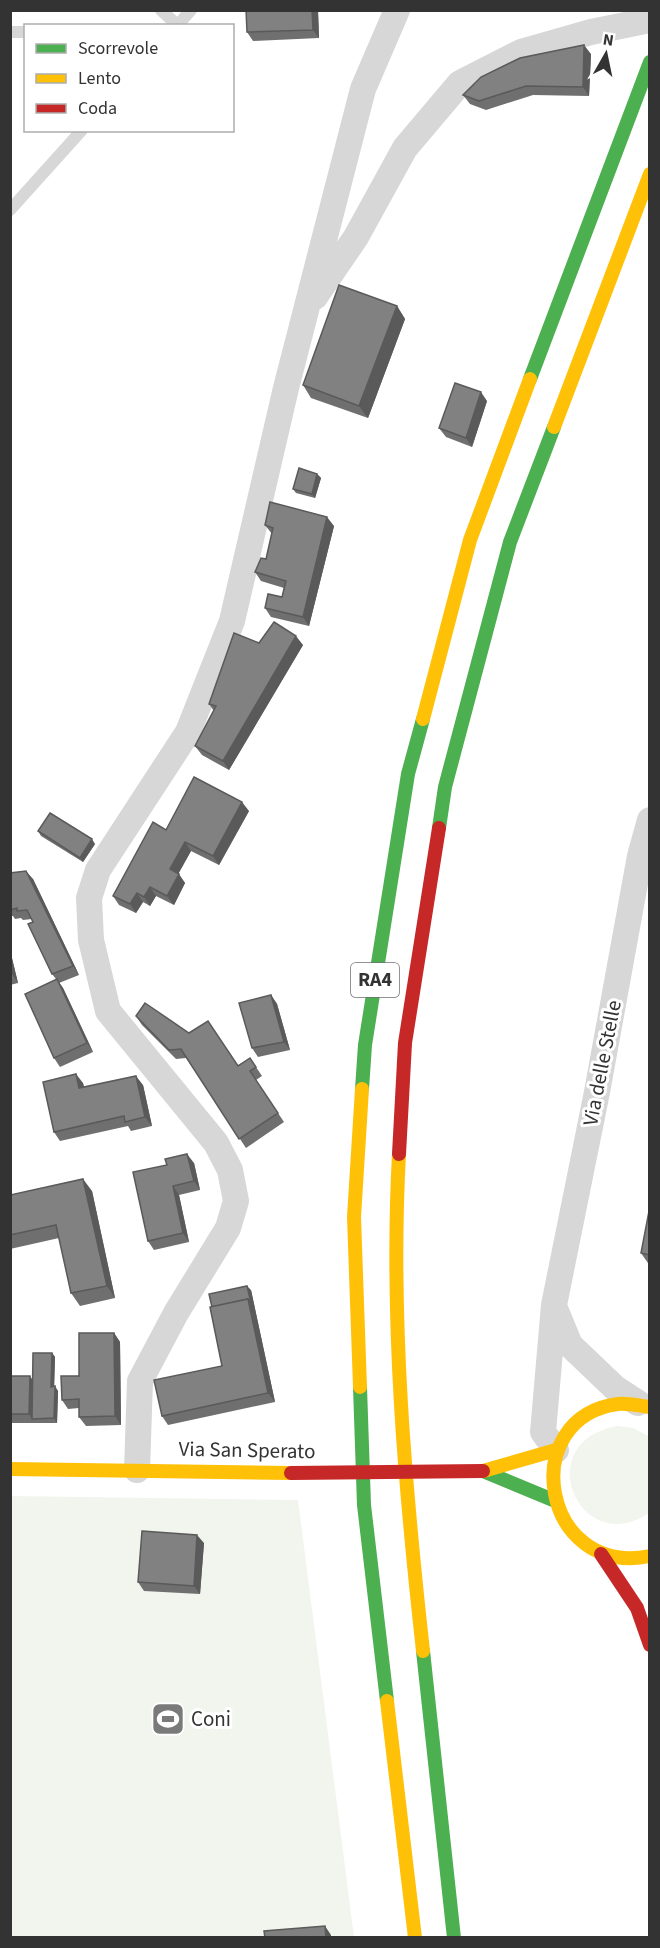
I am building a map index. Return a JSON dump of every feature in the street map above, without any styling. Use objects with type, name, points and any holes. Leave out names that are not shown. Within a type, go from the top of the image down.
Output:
[{"type":"main road","name":"RA4","points":[[414,1938],[364,1504],[354,1218],[365,1045],[408,774],[470,540],[650,62]]},
{"type":"main road","name":"RA4","points":[[454,1938],[408,1518],[395,1231],[405,1043],[445,787],[510,543],[650,174]]},
{"type":"main road","points":[[644,1405],[612,1405],[589,1414],[570,1429],[556,1450],[550,1474],[553,1500],[568,1529],[579,1541],[601,1554],[624,1559],[650,1556]]},
{"type":"main road","points":[[483,1471],[556,1450]]},
{"type":"main road","name":"Via San Sperato","points":[[10,1469],[291,1473],[483,1471]]},
{"type":"main road","points":[[483,1471],[553,1500]]},
{"type":"main road","points":[[601,1554],[625,1584],[649,1640]]},
{"type":"main road","points":[[649,1640],[650,1616]]},
{"type":"street","points":[[137,1470],[140,1381],[176,1313],[228,1228],[236,1201],[230,1170],[216,1143],[108,1011],[91,940],[89,898],[98,870],[188,732],[231,621],[305,312],[363,89],[397,10]]},
{"type":"street","points":[[305,312],[356,237],[405,148],[460,83],[521,52],[591,32],[650,20]]},
{"type":"street","name":"Via delle Stelle","points":[[556,1450],[543,1432],[554,1305],[597,1092],[640,855],[650,820]]},
{"type":"street","points":[[554,1305],[570,1345],[615,1388],[644,1405]]},
{"type":"lane","points":[[161,10],[176,24]]},
{"type":"lane","points":[[178,24],[191,10]]},
{"type":"lane","points":[[10,210],[80,132]]},
{"type":"shaded area","points":[[618,1426],[633,1428],[650,1437],[649,1513],[624,1523],[602,1521],[585,1510],[574,1493],[570,1473],[575,1453],[591,1436]]},
{"type":"shaded area","name":"Coni","points":[[11,1496],[298,1500],[354,1937],[11,1938]]},
{"type":"building","points":[[246,10],[312,10],[313,30],[247,32]]},
{"type":"building","points":[[584,45],[583,87],[526,86],[479,101],[463,95],[481,77],[520,58]]},
{"type":"building","points":[[339,285],[397,306],[359,406],[303,385]]},
{"type":"building","points":[[455,383],[481,392],[466,438],[439,428]]},
{"type":"building","points":[[299,468],[317,474],[312,494],[293,489]]},
{"type":"building","points":[[270,502],[327,517],[303,617],[265,608],[268,594],[282,597],[286,581],[255,572],[261,558],[266,559],[273,528],[265,525]]},
{"type":"building","points":[[274,622],[296,636],[223,761],[195,746],[216,706],[209,704],[234,633],[259,643]]},
{"type":"building","points":[[194,777],[242,802],[213,856],[185,842],[170,869],[179,874],[167,896],[150,887],[144,897],[137,893],[130,904],[113,896],[153,822],[166,830]]},
{"type":"building","points":[[50,813],[92,839],[80,858],[38,831]]},
{"type":"building","points":[[26,871],[73,966],[52,974],[28,924],[33,922],[27,910],[17,911],[17,908],[10,910],[10,873]]},
{"type":"building","points":[[57,979],[87,1043],[54,1058],[25,994]]},
{"type":"building","points":[[271,995],[284,1042],[252,1048],[239,1003]]},
{"type":"building","points":[[145,1003],[189,1033],[208,1021],[238,1066],[250,1058],[256,1067],[250,1071],[278,1113],[239,1139],[181,1049],[169,1050],[136,1016]]},
{"type":"building","points":[[76,1074],[79,1088],[136,1076],[145,1117],[125,1122],[124,1116],[54,1132],[43,1082]]},
{"type":"building","points":[[187,1154],[194,1181],[173,1186],[183,1233],[148,1241],[133,1172],[167,1165],[165,1159]]},
{"type":"building","points":[[83,1179],[107,1286],[71,1293],[56,1225],[10,1235],[10,1195]]},
{"type":"building","points":[[650,1206],[650,1255],[641,1253]]},
{"type":"building","points":[[247,1286],[251,1303],[248,1299],[212,1307],[209,1294]]},
{"type":"building","points":[[248,1299],[268,1393],[162,1416],[154,1380],[222,1366],[210,1307]]},
{"type":"building","points":[[79,1333],[114,1333],[115,1416],[79,1417],[79,1399],[62,1400],[61,1376],[79,1376]]},
{"type":"building","points":[[33,1353],[52,1353],[51,1387],[55,1386],[54,1418],[32,1419]]},
{"type":"building","points":[[10,1376],[30,1376],[29,1414],[10,1414]]},
{"type":"building","points":[[142,1531],[197,1535],[194,1586],[138,1582]]},
{"type":"building","points":[[325,1926],[326,1938],[265,1938],[264,1931]]},
{"type":"traffic: fast","points":[[530,379],[650,62]]},
{"type":"traffic: fast","points":[[439,828],[445,787],[510,542],[554,427]]},
{"type":"traffic: fast","points":[[362,1089],[365,1045],[408,774],[423,719]]},
{"type":"traffic: fast","points":[[360,1387],[364,1505],[387,1701]]},
{"type":"traffic: fast","points":[[483,1471],[553,1500]]},
{"type":"traffic: fast","points":[[423,1651],[454,1938]]},
{"type":"traffic: slow","points":[[554,427],[650,174]]},
{"type":"traffic: slow","points":[[423,719],[470,540],[530,379]]},
{"type":"traffic: slow","points":[[360,1387],[354,1217],[362,1089]]},
{"type":"traffic: slow","points":[[399,1154],[396,1278],[401,1403],[410,1528],[423,1651]]},
{"type":"traffic: slow","points":[[650,1407],[618,1404],[586,1415],[565,1436],[555,1464],[555,1493],[565,1521],[585,1543],[613,1556],[650,1556]]},
{"type":"traffic: slow","points":[[483,1471],[556,1450]]},
{"type":"traffic: slow","points":[[10,1469],[291,1473]]},
{"type":"traffic: slow","points":[[387,1701],[415,1938]]},
{"type":"traffic: jam","points":[[399,1154],[405,1043],[439,828]]},
{"type":"traffic: jam","points":[[291,1473],[483,1471]]},
{"type":"traffic: jam","points":[[601,1554],[637,1608],[650,1645]]},
{"type":"place","name":"Coni","points":[[168,1719]]}]
